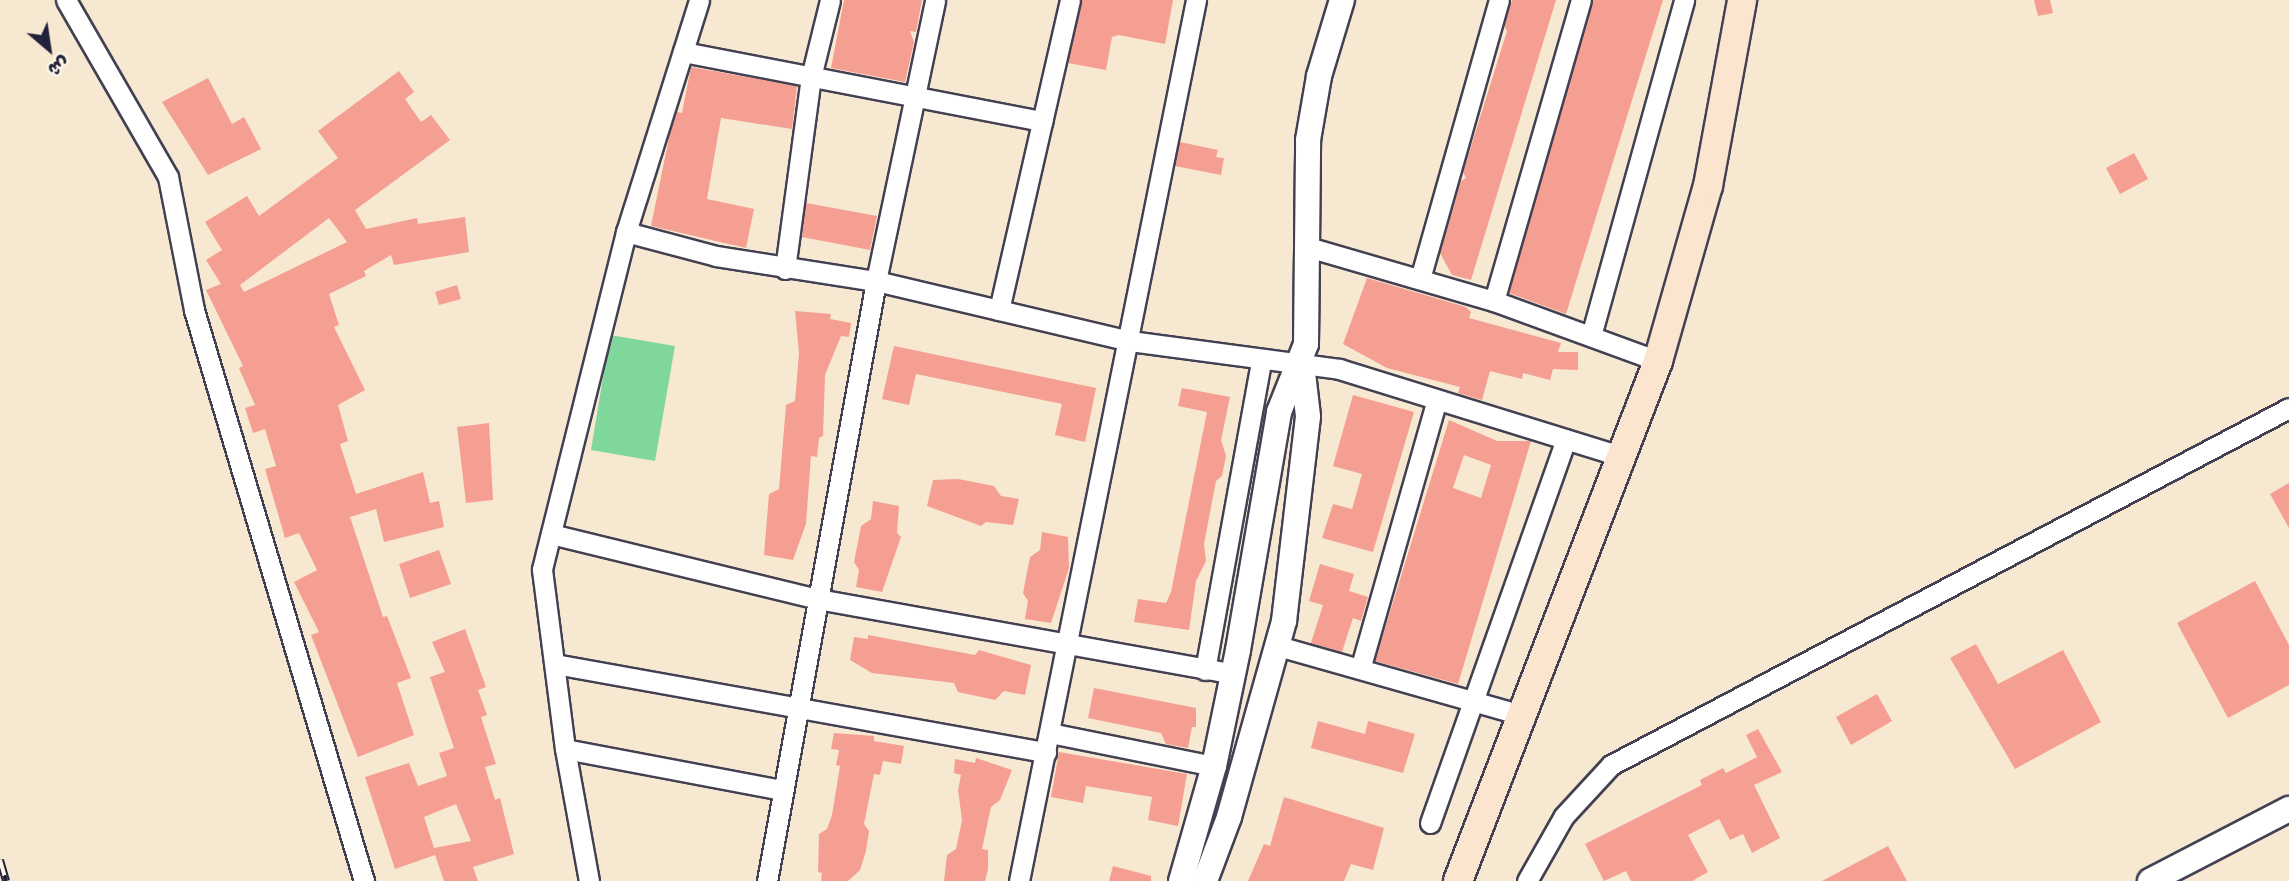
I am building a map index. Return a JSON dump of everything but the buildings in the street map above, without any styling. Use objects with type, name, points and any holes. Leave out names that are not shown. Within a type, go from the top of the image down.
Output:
[{"type":"main road","points":[[1464,875],[1658,361],[1708,186],[1742,0]]},
{"type":"street","points":[[66,0],[168,177],[194,310],[364,881]]},
{"type":"street","points":[[589,881],[565,749],[542,569],[626,232],[699,0]]},
{"type":"street","points":[[785,269],[811,77],[830,0]]},
{"type":"street","points":[[767,881],[876,282],[935,0]]},
{"type":"street","points":[[999,310],[1070,0]]},
{"type":"street","points":[[1019,881],[1069,647],[1196,0]]},
{"type":"street","points":[[1205,881],[1229,817],[1278,646],[1308,416],[1302,364],[1308,324],[1306,172],[1311,118],[1342,0]]},
{"type":"street","points":[[1420,279],[1499,0]]},
{"type":"street","points":[[1494,301],[1581,0]]},
{"type":"street","points":[[1591,336],[1684,0]]},
{"type":"street","points":[[682,52],[1042,121]]},
{"type":"street","points":[[626,232],[785,269],[876,282],[1130,341],[1358,374],[1623,457]]},
{"type":"street","points":[[1308,247],[1494,301],[1658,361]]},
{"type":"street","points":[[1205,670],[1261,361]]},
{"type":"street","points":[[1181,881],[1214,766],[1279,412],[1302,364]]},
{"type":"street","points":[[1361,666],[1437,400]]},
{"type":"street","points":[[1527,881],[1564,816],[1611,765],[2289,408]]},
{"type":"street","points":[[1430,823],[1566,439]]},
{"type":"street","points":[[551,534],[818,599],[1069,647],[1233,674]]},
{"type":"street","points":[[1278,646],[1361,666],[1525,716]]},
{"type":"street","points":[[555,664],[798,710],[1214,766]]},
{"type":"street","points":[[565,749],[783,790]]},
{"type":"street","points":[[2150,881],[2289,809]]},
{"type":"green space","points":[[610,335],[675,346],[655,461],[591,450]]},
{"type":"railway","points":[[0,860],[6,881]]}]
